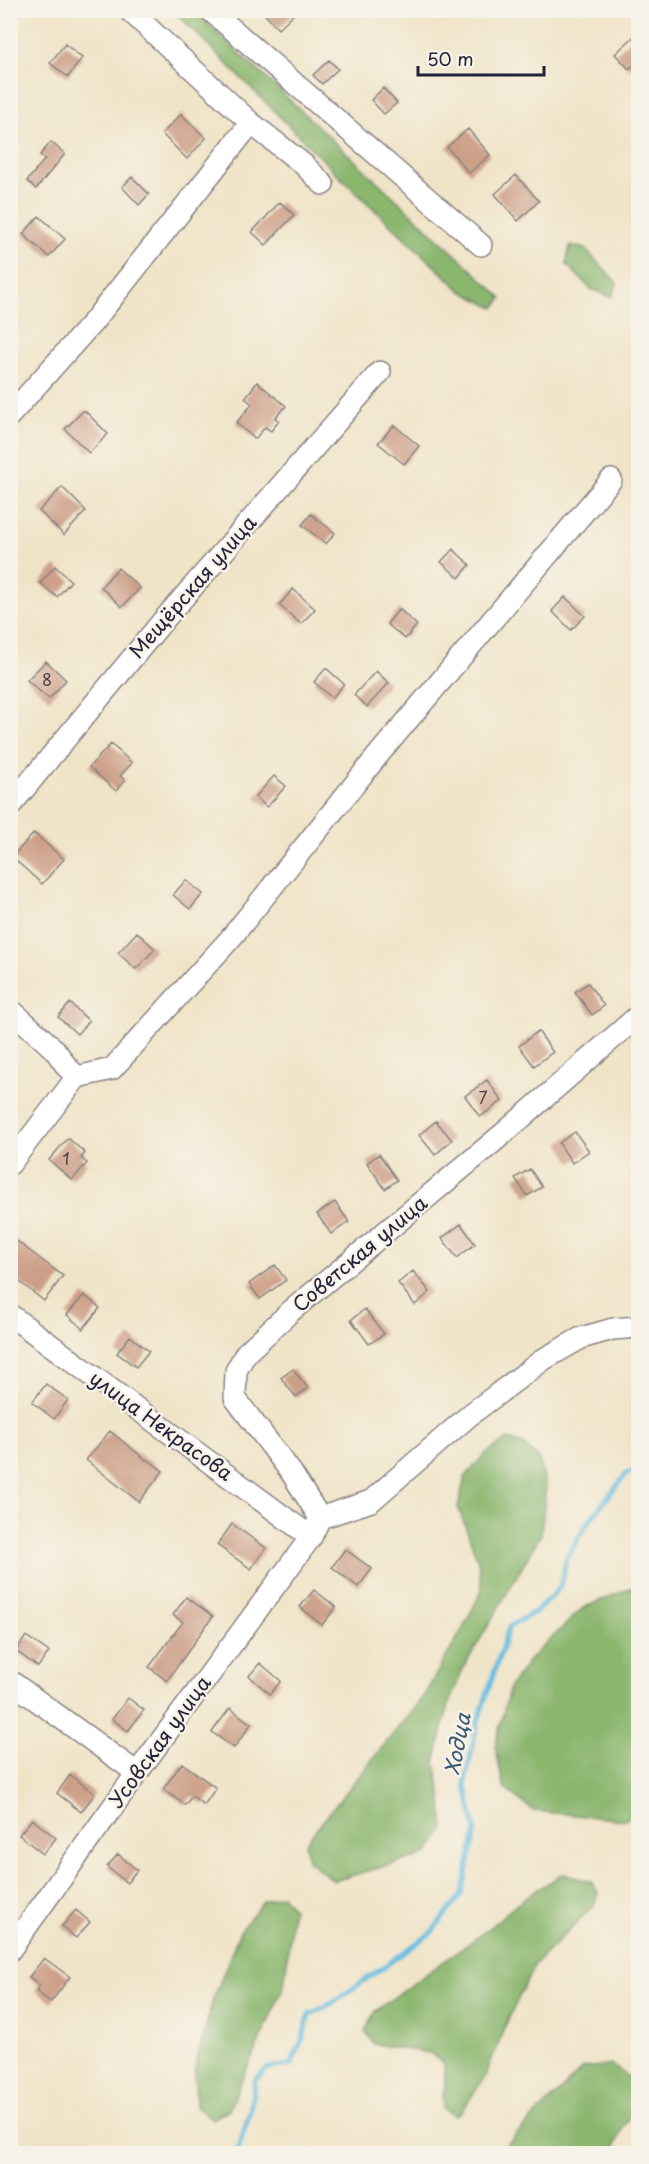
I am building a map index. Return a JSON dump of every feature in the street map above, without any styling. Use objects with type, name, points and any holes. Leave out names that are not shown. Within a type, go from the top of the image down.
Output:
[{"type":"street","points":[[129,10],[251,123],[304,165],[323,184]]},
{"type":"street","points":[[210,10],[481,245]]},
{"type":"street","points":[[10,416],[93,322],[251,123]]},
{"type":"street","name":"Мещёрская улица","points":[[10,806],[162,622],[380,372]]},
{"type":"street","points":[[10,1164],[77,1077],[112,1069],[230,939],[379,754],[611,480]]},
{"type":"street","points":[[10,1009],[55,1050],[77,1077]]},
{"type":"street","name":"Советская улица","points":[[316,1528],[291,1472],[235,1398],[236,1371],[246,1353],[291,1311],[504,1133],[639,1016]]},
{"type":"street","name":"улица Некрасова","points":[[10,1315],[316,1528]]},
{"type":"street","points":[[316,1528],[371,1501],[471,1414],[544,1359],[581,1338],[613,1329],[639,1328]]},
{"type":"street","name":"Усовская улица","points":[[10,1950],[136,1773],[316,1528]]},
{"type":"street","points":[[10,1682],[136,1773]]},
{"type":"green space","points":[[174,11],[194,11],[502,298],[494,308],[461,291],[343,180]]},
{"type":"green space","points":[[570,246],[584,248],[617,283],[612,297],[591,289],[566,264]]},
{"type":"green space","points":[[508,1439],[523,1444],[539,1459],[546,1487],[541,1534],[463,1669],[449,1703],[435,1763],[442,1797],[444,1830],[427,1854],[334,1881],[308,1860],[305,1843],[423,1697],[462,1630],[482,1590],[478,1561],[458,1507],[465,1477],[485,1454]]},
{"type":"green space","points":[[638,1585],[638,1808],[626,1820],[534,1811],[504,1788],[495,1746],[510,1686],[531,1658],[583,1608]]},
{"type":"green space","points":[[563,1874],[592,1882],[598,1893],[594,1905],[535,1964],[505,2026],[485,2077],[461,2112],[454,2116],[442,2108],[444,2064],[430,2053],[374,2044],[365,2031],[375,2011],[479,1936],[528,1895]]},
{"type":"green space","points":[[282,1895],[293,1909],[284,1986],[229,2109],[213,2119],[196,2107],[195,2068],[213,2000],[240,1931],[263,1901]]},
{"type":"green space","points":[[612,2065],[631,2079],[632,2110],[612,2153],[498,2153],[583,2068]]},
{"type":"building","points":[[261,10],[298,10],[278,29]]},
{"type":"building","points":[[639,32],[639,61],[629,69],[615,54]]},
{"type":"building","points":[[65,44],[82,58],[68,77],[50,63]]},
{"type":"building","points":[[329,60],[338,69],[322,84],[313,75]]},
{"type":"building","points":[[383,88],[397,103],[384,114],[371,100]]},
{"type":"building","points":[[181,114],[206,138],[187,159],[162,134]]},
{"type":"building","points":[[468,129],[490,155],[469,173],[447,147]]},
{"type":"building","points":[[51,142],[65,154],[36,189],[27,181],[45,159],[40,155]]},
{"type":"building","points":[[516,175],[539,201],[518,221],[495,194]]},
{"type":"building","points":[[132,177],[149,194],[139,205],[122,187]]},
{"type":"building","points":[[280,202],[294,215],[266,245],[252,232]]},
{"type":"building","points":[[39,216],[65,239],[49,257],[23,234]]},
{"type":"building","points":[[257,382],[286,406],[275,418],[279,421],[271,431],[265,427],[255,439],[236,423],[252,404],[245,398]]},
{"type":"building","points":[[84,410],[108,434],[89,453],[65,429]]},
{"type":"building","points":[[394,425],[419,446],[404,464],[378,443]]},
{"type":"building","points":[[62,487],[86,511],[64,535],[39,511]]},
{"type":"building","points":[[311,514],[335,533],[326,544],[302,525]]},
{"type":"building","points":[[453,549],[470,565],[459,578],[441,562]]},
{"type":"building","points":[[55,566],[71,581],[57,597],[40,583]]},
{"type":"building","points":[[118,568],[140,588],[122,607],[101,587]]},
{"type":"building","points":[[293,589],[315,609],[301,624],[279,605]]},
{"type":"building","points":[[565,597],[585,616],[571,630],[552,611]]},
{"type":"building","points":[[399,609],[417,625],[405,639],[387,624]]},
{"type":"building","points":[[46,661],[66,680],[49,699],[27,680]]},
{"type":"building","points":[[326,668],[344,684],[332,698],[314,682]]},
{"type":"building","points":[[376,671],[389,683],[367,707],[354,695]]},
{"type":"building","points":[[111,744],[132,763],[120,776],[125,780],[116,791],[89,767]]},
{"type":"building","points":[[274,776],[286,786],[267,807],[255,797]]},
{"type":"building","points":[[34,833],[64,859],[42,884],[12,857]]},
{"type":"building","points":[[186,880],[203,894],[190,909],[173,895]]},
{"type":"building","points":[[137,932],[155,949],[136,969],[118,953]]},
{"type":"building","points":[[588,983],[604,1006],[592,1015],[575,992]]},
{"type":"building","points":[[70,1003],[89,1021],[77,1034],[58,1017]]},
{"type":"building","points":[[538,1031],[553,1052],[534,1066],[519,1046]]},
{"type":"building","points":[[487,1080],[502,1101],[480,1117],[465,1096]]},
{"type":"building","points":[[436,1121],[452,1140],[435,1155],[419,1135]]},
{"type":"building","points":[[575,1132],[589,1151],[572,1163],[559,1143]]},
{"type":"building","points":[[68,1138],[85,1153],[81,1158],[87,1163],[72,1180],[49,1160]]},
{"type":"building","points":[[379,1154],[397,1180],[385,1189],[367,1163]]},
{"type":"building","points":[[530,1169],[542,1187],[527,1196],[515,1178]]},
{"type":"building","points":[[335,1202],[349,1222],[331,1234],[317,1214]]},
{"type":"building","points":[[461,1224],[475,1244],[457,1258],[442,1238]]},
{"type":"building","points":[[10,1236],[63,1276],[44,1301],[10,1274]]},
{"type":"building","points":[[275,1265],[286,1280],[260,1299],[249,1284]]},
{"type":"building","points":[[413,1271],[430,1292],[415,1305],[398,1283]]},
{"type":"building","points":[[84,1295],[100,1308],[83,1329],[67,1315]]},
{"type":"building","points":[[365,1309],[384,1334],[369,1344],[351,1320]]},
{"type":"building","points":[[130,1336],[149,1351],[136,1367],[117,1353]]},
{"type":"building","points":[[293,1369],[308,1388],[296,1397],[281,1378]]},
{"type":"building","points":[[46,1384],[68,1400],[54,1419],[32,1402]]},
{"type":"building","points":[[110,1431],[163,1471],[139,1502],[86,1460]]},
{"type":"building","points":[[232,1524],[266,1548],[251,1569],[217,1545]]},
{"type":"building","points":[[345,1549],[372,1569],[358,1587],[332,1567]]},
{"type":"building","points":[[314,1590],[336,1607],[322,1625],[300,1607]]},
{"type":"building","points":[[186,1597],[213,1616],[167,1681],[149,1667],[183,1622],[173,1615]]},
{"type":"building","points":[[26,1636],[49,1652],[38,1667],[16,1651]]},
{"type":"building","points":[[260,1663],[281,1681],[270,1694],[249,1676]]},
{"type":"building","points":[[128,1698],[144,1710],[128,1731],[112,1719]]},
{"type":"building","points":[[230,1708],[251,1724],[234,1748],[212,1732]]},
{"type":"building","points":[[182,1763],[216,1788],[204,1805],[192,1796],[185,1805],[163,1789]]},
{"type":"building","points":[[70,1775],[95,1794],[81,1812],[57,1793]]},
{"type":"building","points":[[32,1819],[56,1838],[43,1854],[19,1835]]},
{"type":"building","points":[[118,1854],[137,1870],[127,1883],[107,1867]]},
{"type":"building","points":[[76,1910],[90,1922],[76,1938],[62,1926]]},
{"type":"building","points":[[44,1958],[70,1977],[51,2002],[36,1991],[40,1985],[29,1977]]},
{"type":"waterway","name":"Ходца","points":[[237,2154],[250,2111],[255,2080],[268,2068],[291,2065],[303,2038],[309,2015],[334,2002],[431,1933],[462,1894],[476,1831],[465,1782],[478,1721],[509,1627],[538,1610],[560,1587],[567,1557],[589,1521],[626,1474],[638,1469]]}]
